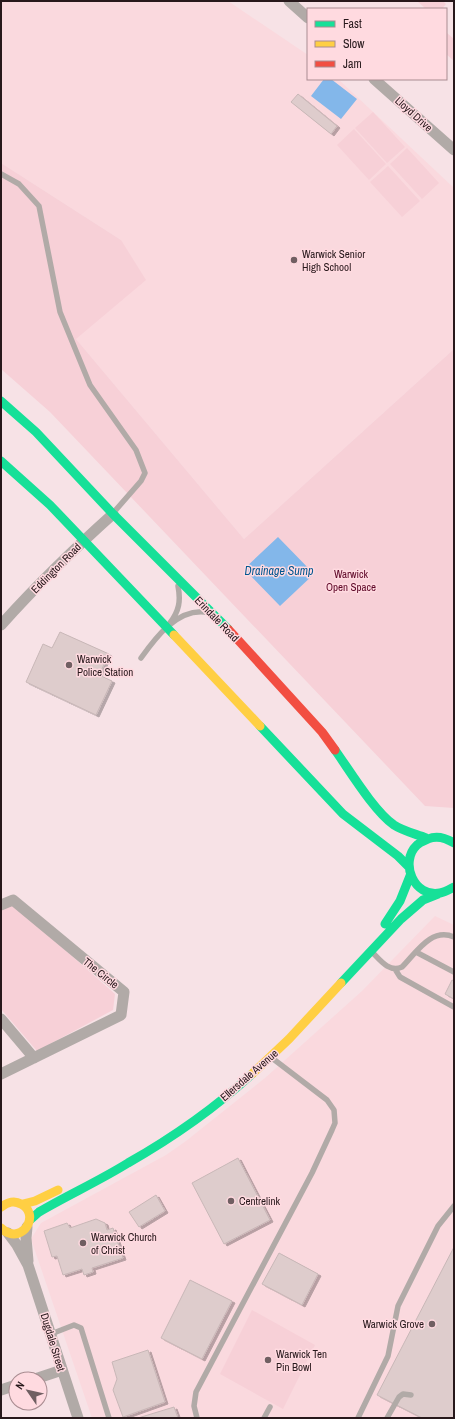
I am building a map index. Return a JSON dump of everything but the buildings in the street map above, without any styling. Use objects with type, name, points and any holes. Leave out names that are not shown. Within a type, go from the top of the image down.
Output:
[{"type":"main road","name":"Erindale Road","points":[[1,401],[36,432],[113,514],[215,616],[322,732],[369,798],[385,817],[395,826],[426,838],[444,838],[454,843]]},
{"type":"main road","points":[[1,461],[50,505],[343,814],[398,856],[408,866]]},
{"type":"main road","points":[[426,838],[418,843],[409,857],[408,866],[410,876],[414,884],[429,893],[438,894],[452,891]]},
{"type":"main road","name":"Ellersdale Avenue","points":[[3,1230],[16,1234],[20,1233],[40,1212],[62,1198],[127,1164],[172,1136],[242,1083],[394,914],[402,900],[410,876]]},
{"type":"main road","name":"Ellersdale Avenue","points":[[116,1160],[167,1129],[267,1054],[372,952],[401,919],[423,900],[438,894]]},
{"type":"main road","points":[[1,1207],[12,1201],[23,1204],[36,1201],[65,1186]]},
{"type":"main road","points":[[23,1204],[29,1213],[28,1224]]},
{"type":"street","points":[[289,1],[307,17]]},
{"type":"street","name":"Lloyd Drive","points":[[375,80],[454,150]]},
{"type":"street","name":"Eddington Road","points":[[1,625],[22,601],[83,541],[113,514]]},
{"type":"street","name":"The Circle","points":[[1,905],[13,900],[124,992],[121,1015],[1,1074]]},
{"type":"street","points":[[1,1020],[34,1058]]},
{"type":"street","name":"Dugdale Street","points":[[28,1224],[26,1238],[28,1265]]},
{"type":"street","name":"Dugdale Street","points":[[3,1230],[17,1245],[28,1265],[78,1418]]},
{"type":"street","points":[[48,1375],[62,1370]]},
{"type":"lane","points":[[1,174],[19,184],[39,206],[60,312],[90,384],[136,450],[145,473],[141,481],[113,514]]},
{"type":"lane","points":[[166,628],[177,613],[179,595],[176,577]]},
{"type":"lane","points":[[141,658],[155,638],[181,617],[192,612],[204,612],[215,616]]},
{"type":"lane","points":[[394,969],[402,967],[433,936],[447,935],[454,937]]},
{"type":"lane","points":[[372,952],[387,966],[394,969],[400,977],[454,1007]]},
{"type":"lane","points":[[416,952],[454,972]]},
{"type":"lane","points":[[197,1418],[194,1406],[196,1392],[312,1173],[334,1123],[334,1110],[327,1100],[267,1054]]},
{"type":"lane","points":[[358,1418],[388,1356],[398,1306],[438,1226],[454,1206]]},
{"type":"lane","points":[[51,1334],[74,1325],[81,1328],[109,1418]]},
{"type":"lane","points":[[387,1418],[399,1397],[402,1394],[410,1395]]},
{"type":"lane","points":[[264,1418],[270,1407]]},
{"type":"shaded area","name":"Warwick Senior High School","points":[[1,1],[228,1],[307,54],[307,80],[339,80],[454,188],[454,349],[244,539],[76,339],[121,240],[1,163]]},
{"type":"shaded area","points":[[435,916],[454,925],[454,1418],[92,1418],[31,1239],[41,1223],[166,1155],[186,1141],[265,1078],[362,991]]},
{"type":"green space","points":[[417,1],[443,1],[446,4],[443,8],[425,8]]},
{"type":"green space","points":[[447,33],[454,39],[454,61],[447,55]]},
{"type":"green space","points":[[373,112],[405,147],[387,163],[355,128]]},
{"type":"green space","points":[[354,129],[386,164],[369,180],[337,145]]},
{"type":"green space","points":[[407,148],[439,183],[422,199],[390,164]]},
{"type":"green space","name":"Warwick Open Space","points":[[1,163],[121,240],[146,280],[76,339],[244,539],[454,349],[454,808],[425,806],[50,412],[1,369]]},
{"type":"green space","points":[[388,166],[420,201],[402,217],[370,182]]},
{"type":"green space","points":[[14,905],[115,994],[113,1010],[37,1051],[1,1009],[1,911],[6,906]]},
{"type":"green space","name":"Warwick Ten Pin Bowl","points":[[252,1310],[315,1345],[283,1409],[220,1374]]},
{"type":"water","points":[[323,80],[332,80],[357,99],[341,119],[311,96]]},
{"type":"water","name":"Drainage Sump","points":[[278,537],[314,574],[280,606],[244,569]]},
{"type":"traffic: fast","points":[[1,401],[36,432],[113,514],[228,629]]},
{"type":"traffic: fast","points":[[1,461],[50,505],[174,635]]},
{"type":"traffic: fast","points":[[260,726],[343,814],[398,856],[408,866]]},
{"type":"traffic: fast","points":[[335,750],[370,801],[386,819],[401,829],[426,838]]},
{"type":"traffic: fast","points":[[454,843],[435,837],[428,839],[417,845],[409,860],[412,877],[423,890],[431,893],[440,893],[454,887]]},
{"type":"traffic: fast","points":[[385,924],[400,901],[410,876]]},
{"type":"traffic: fast","points":[[341,983],[401,919],[423,900],[438,894]]},
{"type":"traffic: fast","points":[[30,1220],[39,1212],[117,1170],[177,1133],[208,1111],[252,1074]]},
{"type":"traffic: slow","points":[[174,635],[260,726]]},
{"type":"traffic: slow","points":[[252,1074],[289,1039],[341,983]]},
{"type":"traffic: slow","points":[[23,1204],[35,1201],[58,1190]]},
{"type":"traffic: slow","points":[[1,1207],[11,1202],[21,1204],[26,1208],[30,1219],[25,1229],[15,1234],[9,1233],[1,1228]]},
{"type":"traffic: jam","points":[[228,629],[322,732],[335,750]]},
{"type":"place","name":"Warwick Senior High School","points":[[294,260]]},
{"type":"place","name":"Warwick Police Station","points":[[69,665]]},
{"type":"place","name":"Centrelink","points":[[231,1201]]},
{"type":"place","name":"Warwick Church of Christ","points":[[83,1243]]},
{"type":"place","name":"Warwick Grove","points":[[432,1324]]},
{"type":"place","name":"Warwick Ten Pin Bowl","points":[[268,1360]]}]
